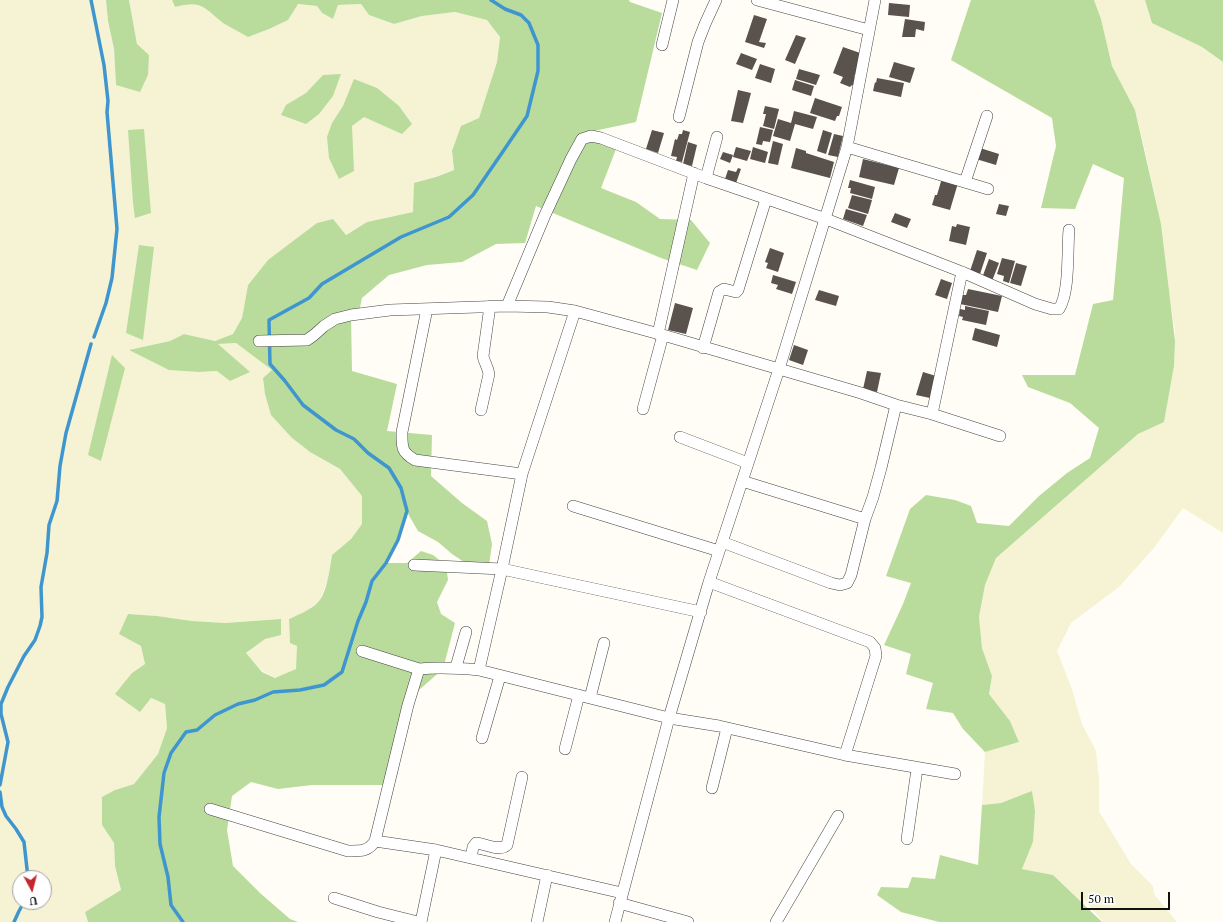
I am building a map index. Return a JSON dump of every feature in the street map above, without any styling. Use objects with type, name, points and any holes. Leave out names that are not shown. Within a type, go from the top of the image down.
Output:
[{"type":"street","points":[[662,45],[672,0]]},
{"type":"street","points":[[679,117],[698,42],[704,24],[716,0]]},
{"type":"street","points":[[758,0],[869,30]]},
{"type":"street","points":[[614,922],[669,718],[709,582],[779,369],[847,147],[875,0]]},
{"type":"street","points":[[965,182],[987,116]]},
{"type":"street","points":[[507,306],[545,215],[571,159],[582,139],[591,136],[601,138],[706,178],[826,219],[962,272],[1035,304],[1052,309],[1059,309],[1063,303],[1067,276],[1067,248],[1069,230]]},
{"type":"street","points":[[706,178],[717,137]]},
{"type":"street","points":[[847,147],[988,189]]},
{"type":"street","points":[[643,409],[661,334],[694,173]]},
{"type":"street","points":[[703,348],[719,292],[724,289],[736,292],[738,290],[766,199]]},
{"type":"street","points":[[932,414],[962,272]]},
{"type":"street","points":[[481,410],[489,374],[483,361],[483,356],[490,306]]},
{"type":"street","points":[[259,341],[307,340],[335,319],[351,315],[390,310],[507,306],[575,311],[661,334],[703,348],[779,369],[896,405],[932,414],[1000,436]]},
{"type":"street","points":[[427,309],[402,432],[402,445],[406,454],[415,460],[522,474]]},
{"type":"street","points":[[479,670],[522,474],[575,311]]},
{"type":"street","points":[[573,506],[720,546],[840,586],[847,583],[851,575],[865,519],[873,497],[896,405]]},
{"type":"street","points":[[680,437],[748,463]]},
{"type":"street","points":[[742,481],[865,519]]},
{"type":"street","points":[[414,566],[502,569],[701,612]]},
{"type":"street","points":[[709,582],[870,642],[875,648],[876,656],[844,755]]},
{"type":"street","points":[[456,667],[466,632]]},
{"type":"street","points":[[565,749],[604,644]]},
{"type":"street","points":[[362,651],[419,669],[456,667],[479,670],[669,718],[727,728],[844,755],[917,769],[955,774]]},
{"type":"street","points":[[210,809],[348,851],[367,849],[371,847],[375,841],[408,705],[419,669]]},
{"type":"street","points":[[482,738],[500,676]]},
{"type":"street","points":[[712,788],[727,728]]},
{"type":"street","points":[[906,838],[917,769]]},
{"type":"street","points":[[470,858],[473,847],[476,843],[499,848],[504,848],[507,845],[522,777]]},
{"type":"street","points":[[776,922],[838,816]]},
{"type":"street","points":[[375,841],[436,850],[547,875],[620,898],[688,922]]},
{"type":"street","points":[[421,922],[436,850]]},
{"type":"street","points":[[537,922],[547,875]]},
{"type":"street","points":[[334,898],[378,912],[418,922]]},
{"type":"shaded area","points":[[0,0],[106,0],[108,21],[114,49],[116,85],[137,44],[129,0],[172,0],[175,7],[187,2],[201,3],[224,23],[298,4],[317,6],[322,13],[333,19],[338,5],[361,4],[369,15],[394,24],[422,16],[455,12],[488,20],[500,37],[497,62],[479,118],[452,151],[454,170],[436,177],[413,212],[367,222],[345,235],[268,260],[248,285],[242,318],[233,334],[215,341],[184,334],[170,341],[130,350],[169,369],[199,372],[217,371],[217,344],[236,343],[273,370],[263,378],[292,438],[310,452],[340,469],[362,496],[362,524],[351,539],[332,555],[328,579],[320,600],[306,612],[289,619],[290,642],[298,646],[296,669],[276,678],[262,671],[246,654],[265,638],[281,635],[281,619],[225,623],[127,614],[141,646],[145,664],[132,673],[151,698],[165,704],[167,728],[158,754],[134,784],[115,790],[102,825],[114,843],[115,866],[121,891],[85,912],[88,922],[0,922]]},
{"type":"shaded area","points":[[1094,0],[1145,0],[1153,23],[1202,47],[1223,62],[1223,533],[1183,508],[1154,548],[1119,587],[1071,623],[1057,651],[1072,689],[1082,724],[1096,751],[1099,778],[1099,811],[1131,864],[1153,886],[1154,894],[1177,922],[1103,922],[1084,899],[1085,907],[1053,875],[1022,869],[1033,842],[1032,792],[1001,803],[982,805],[985,752],[1019,742],[1010,721],[989,694],[992,676],[982,648],[979,617],[985,585],[996,557],[1138,434],[1164,421],[1174,366],[1175,331],[1165,269],[1161,224],[1135,110],[1112,66],[1101,19]]},
{"type":"green space","points":[[106,0],[129,0],[137,44],[149,55],[148,75],[140,92],[116,85],[114,49],[108,21]]},
{"type":"green space","points":[[172,0],[629,0],[630,2],[662,13],[636,122],[580,134],[618,144],[601,188],[636,202],[660,219],[691,220],[710,243],[697,270],[661,258],[536,206],[525,243],[496,244],[462,262],[427,265],[389,275],[362,298],[358,317],[351,315],[352,371],[397,384],[387,431],[432,435],[431,476],[462,503],[487,521],[492,544],[488,572],[467,564],[438,542],[418,531],[407,512],[398,540],[386,563],[407,563],[421,551],[433,555],[446,565],[448,580],[437,602],[441,614],[455,623],[443,669],[419,690],[403,722],[385,785],[312,785],[278,789],[251,782],[232,796],[227,830],[233,866],[260,893],[290,919],[298,922],[88,922],[85,912],[121,890],[115,866],[114,843],[102,825],[102,797],[115,790],[134,784],[158,754],[167,728],[165,704],[151,698],[140,712],[115,694],[132,673],[145,664],[141,646],[119,634],[128,614],[225,623],[281,619],[281,635],[265,639],[246,653],[262,672],[275,678],[296,669],[297,646],[290,643],[289,619],[309,609],[319,601],[326,586],[332,555],[351,539],[362,524],[362,496],[340,469],[310,452],[292,438],[271,415],[265,394],[263,378],[272,370],[236,343],[218,344],[250,372],[230,381],[217,371],[199,372],[169,370],[129,350],[170,341],[184,334],[215,341],[233,334],[242,318],[248,285],[268,260],[317,223],[333,219],[346,235],[367,222],[413,212],[414,183],[454,170],[452,151],[461,126],[479,118],[497,62],[500,37],[487,20],[455,12],[422,16],[394,24],[369,15],[361,4],[338,5],[333,19],[322,13],[317,6],[298,4],[288,20],[248,37],[223,23],[202,6],[191,4],[175,7]]},
{"type":"green space","points":[[971,0],[1094,0],[1101,19],[1112,66],[1135,110],[1161,224],[1175,341],[1174,366],[1164,422],[1138,434],[996,558],[985,585],[979,617],[982,648],[992,676],[989,694],[1010,721],[1019,742],[985,752],[963,729],[953,713],[926,709],[933,683],[906,674],[911,654],[884,645],[911,583],[886,576],[910,509],[926,495],[955,500],[971,506],[977,523],[1009,526],[1039,496],[1067,473],[1090,458],[1099,428],[1070,403],[1028,387],[1022,375],[1075,375],[1093,304],[1113,300],[1124,178],[1093,164],[1075,209],[1041,208],[1056,146],[1052,118],[951,60]]},
{"type":"green space","points":[[1145,0],[1223,0],[1223,62],[1202,47],[1152,23]]},
{"type":"green space","points":[[341,74],[333,96],[319,114],[306,124],[281,115],[286,105],[306,93],[323,75]]},
{"type":"green space","points":[[354,79],[377,88],[399,106],[412,124],[402,134],[364,117],[352,126],[354,171],[339,179],[329,158],[327,137],[332,123],[343,106]]},
{"type":"green space","points":[[144,129],[151,213],[135,218],[128,130]]},
{"type":"green space","points":[[139,245],[154,247],[143,340],[126,333]]},
{"type":"green space","points":[[112,355],[125,368],[101,461],[88,455]]},
{"type":"green space","points":[[1032,791],[1035,811],[1033,842],[1022,869],[1053,875],[1102,922],[939,922],[901,912],[877,895],[881,887],[908,888],[912,877],[935,879],[940,855],[978,865],[982,805],[1001,803]]},
{"type":"building","points":[[889,3],[910,5],[909,17],[888,15]]},
{"type":"building","points":[[754,15],[767,19],[759,42],[766,43],[764,48],[745,42]]},
{"type":"building","points":[[905,19],[925,22],[924,31],[916,29],[915,37],[902,37]]},
{"type":"building","points":[[796,35],[806,38],[795,64],[785,60]]},
{"type":"building","points":[[843,47],[863,54],[854,77],[857,77],[854,86],[852,85],[850,87],[840,83],[843,77],[833,73]]},
{"type":"building","points":[[741,53],[757,59],[752,70],[736,64]]},
{"type":"building","points":[[894,62],[915,68],[910,83],[889,77]]},
{"type":"building","points":[[760,64],[775,69],[771,83],[755,78]]},
{"type":"building","points":[[799,69],[820,75],[816,85],[796,79]]},
{"type":"building","points":[[877,78],[904,83],[901,97],[873,91]]},
{"type":"building","points":[[795,80],[814,86],[811,96],[792,90]]},
{"type":"building","points":[[738,90],[751,93],[743,123],[731,121]]},
{"type":"building","points":[[815,98],[842,107],[839,116],[837,116],[835,121],[810,113]]},
{"type":"building","points":[[765,106],[779,109],[774,129],[763,126],[766,114],[763,114]]},
{"type":"building","points":[[794,111],[817,117],[813,129],[795,124],[790,141],[773,136],[778,119],[791,123]]},
{"type":"building","points":[[760,127],[773,130],[770,142],[763,141],[762,145],[756,144]]},
{"type":"building","points":[[652,130],[664,133],[658,153],[646,149]]},
{"type":"building","points":[[683,130],[690,132],[682,162],[676,161],[677,157],[671,156],[675,139],[677,140],[679,134],[682,134]]},
{"type":"building","points":[[823,130],[832,133],[826,154],[817,151]]},
{"type":"building","points":[[834,134],[843,136],[838,157],[828,155]]},
{"type":"building","points":[[773,141],[783,144],[778,165],[768,163]]},
{"type":"building","points":[[688,142],[697,145],[692,166],[683,164]]},
{"type":"building","points":[[736,147],[751,151],[747,161],[733,157]]},
{"type":"building","points":[[753,147],[768,152],[765,163],[750,159]]},
{"type":"building","points":[[796,148],[806,151],[806,153],[834,162],[830,178],[791,168]]},
{"type":"building","points":[[980,148],[999,154],[996,165],[976,159]]},
{"type":"building","points":[[723,152],[733,155],[730,163],[720,159]]},
{"type":"building","points":[[863,159],[899,168],[894,185],[859,177]]},
{"type":"building","points":[[738,168],[741,169],[735,186],[724,182],[728,170],[736,172]]},
{"type":"building","points":[[942,178],[958,183],[950,210],[932,205],[935,195],[937,195]]},
{"type":"building","points":[[850,180],[875,187],[872,199],[850,193],[851,188],[848,188]]},
{"type":"building","points":[[852,195],[872,200],[868,214],[848,208]]},
{"type":"building","points":[[999,204],[1009,206],[1006,216],[996,214]]},
{"type":"building","points":[[846,209],[867,215],[863,226],[843,219]]},
{"type":"building","points":[[895,213],[911,219],[907,228],[891,222]]},
{"type":"building","points":[[957,224],[970,227],[966,245],[949,241],[952,226],[956,227]]},
{"type":"building","points":[[770,248],[784,253],[778,272],[766,268],[768,263],[765,262]]},
{"type":"building","points":[[977,250],[987,253],[980,274],[970,271]]},
{"type":"building","points":[[1002,258],[1015,261],[1009,283],[1003,281],[1004,276],[997,274]]},
{"type":"building","points":[[989,259],[999,263],[992,281],[982,278]]},
{"type":"building","points":[[1016,263],[1027,266],[1021,286],[1010,283]]},
{"type":"building","points":[[773,275],[796,282],[792,294],[776,289],[778,285],[771,283]]},
{"type":"building","points":[[941,279],[952,283],[947,299],[935,295]]},
{"type":"building","points":[[968,289],[1002,296],[998,312],[960,304],[962,295],[966,295]]},
{"type":"building","points":[[819,290],[839,296],[836,306],[815,300]]},
{"type":"building","points":[[675,303],[693,308],[686,334],[668,330]]},
{"type":"building","points":[[965,306],[989,311],[986,325],[962,320],[963,317],[959,316],[960,309],[965,310]]},
{"type":"building","points":[[975,328],[1000,335],[997,347],[972,340]]},
{"type":"building","points":[[794,345],[808,350],[803,365],[789,360]]},
{"type":"building","points":[[867,371],[881,373],[877,392],[863,389]]},
{"type":"building","points":[[923,372],[936,376],[930,398],[916,395]]},
{"type":"waterway","points":[[91,0],[104,65],[117,229],[112,278],[106,303],[94,337]]},
{"type":"waterway","points":[[183,922],[171,905],[168,877],[160,844],[159,817],[164,773],[171,753],[186,732],[197,730],[215,715],[238,704],[255,700],[273,692],[300,690],[324,685],[342,672],[372,581],[386,563],[398,540],[407,511],[401,488],[389,468],[368,453],[354,439],[336,430],[303,405],[270,364],[269,320],[309,298],[322,284],[401,237],[449,217],[473,195],[527,116],[538,71],[538,45],[529,23],[521,15],[505,9],[491,0]]},
{"type":"waterway","points":[[0,785],[8,742],[1,714],[1,704],[24,656],[35,640],[40,626],[42,617],[41,587],[47,553],[49,525],[57,501],[60,466],[66,433],[91,344]]},
{"type":"waterway","points":[[0,792],[2,807],[6,816],[24,842],[27,870]]},
{"type":"waterway","points":[[14,922],[20,910]]}]
